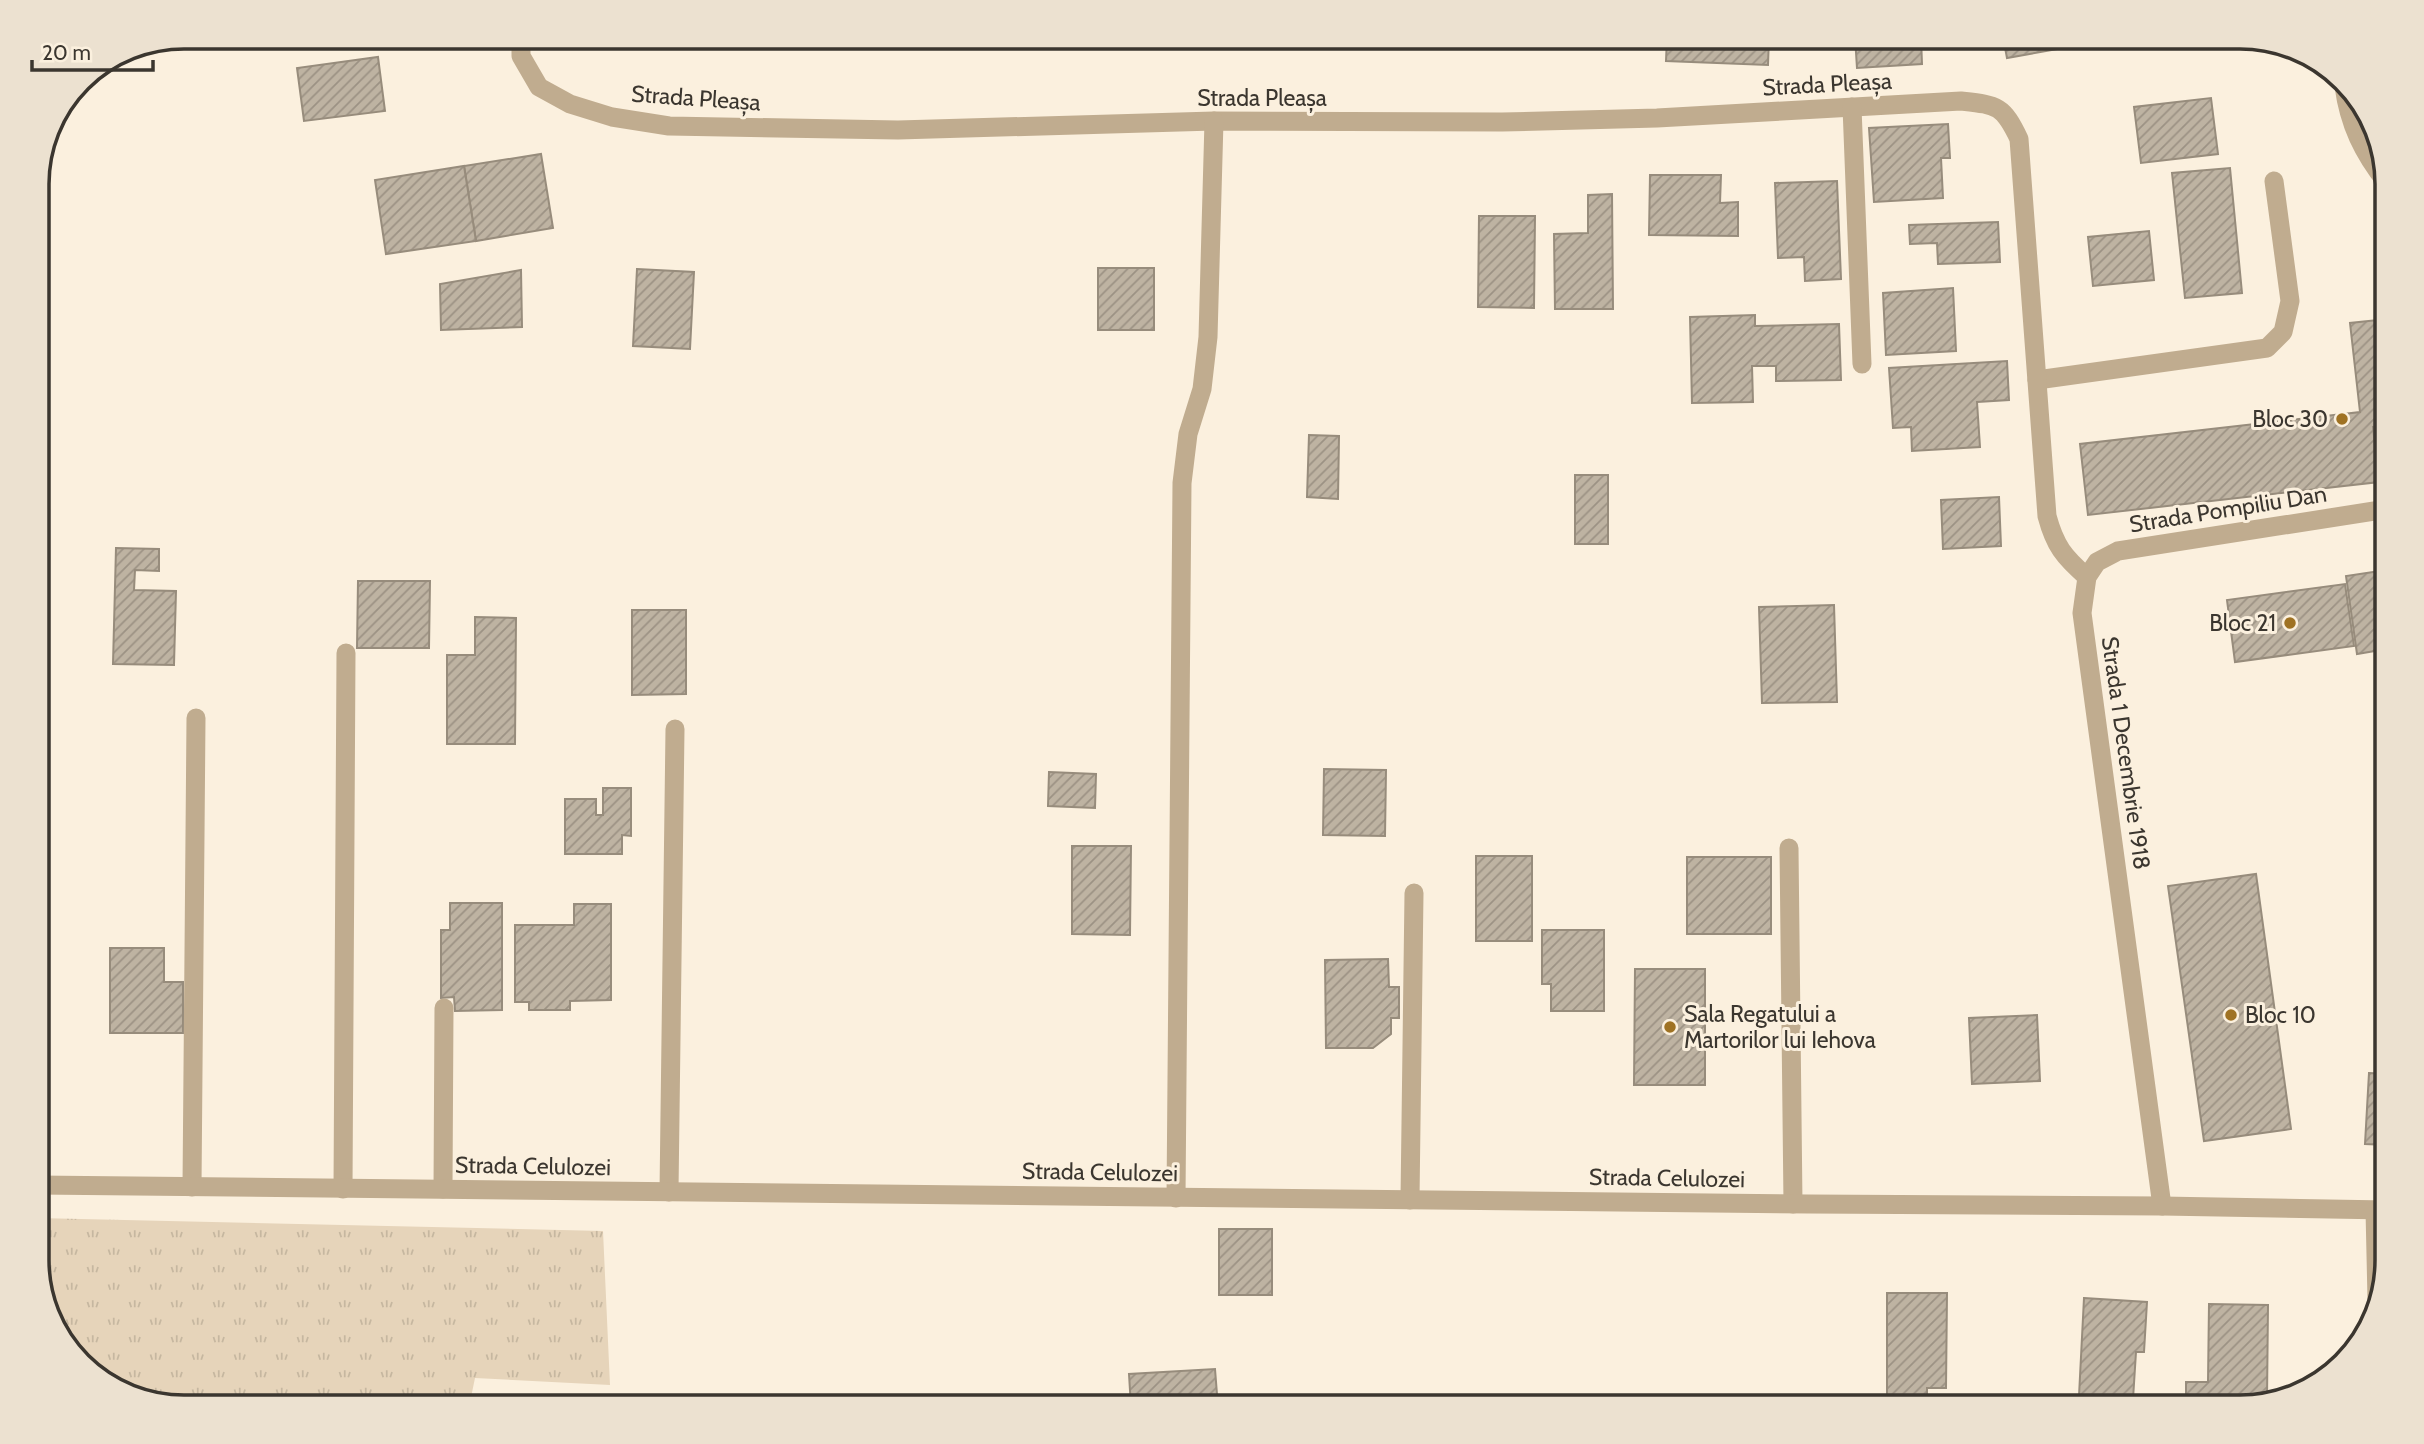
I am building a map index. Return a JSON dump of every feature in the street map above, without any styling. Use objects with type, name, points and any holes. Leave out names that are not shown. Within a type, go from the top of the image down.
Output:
[{"type":"street","name":"Strada Pleașa","points":[[522,49],[522,56],[539,87],[570,104],[612,117],[669,126],[898,130],[1214,121],[1502,122],[1657,118],[1961,101],[1991,104],[2008,116],[2019,139],[2037,380]]},
{"type":"street","points":[[2347,102],[2351,123],[2361,147],[2373,164]]},
{"type":"street","points":[[1852,107],[1862,364]]},
{"type":"street","points":[[1176,1198],[1182,483],[1188,434],[1202,389],[1208,337],[1214,121]]},
{"type":"street","points":[[2087,578],[2066,558],[2054,541],[2047,516],[2037,380],[2267,348],[2283,332],[2290,301],[2274,181]]},
{"type":"street","name":"Strada Pompiliu Dan","points":[[2087,578],[2097,562],[2118,551],[2375,511]]},
{"type":"street","name":"Strada 1 Decembrie 1918","points":[[2087,578],[2082,612],[2162,1206]]},
{"type":"street","points":[[343,1189],[346,653]]},
{"type":"street","points":[[192,1187],[196,718]]},
{"type":"street","points":[[669,1192],[675,729]]},
{"type":"street","points":[[1790,848],[1793,1204]]},
{"type":"street","points":[[1410,1200],[1414,894]]},
{"type":"street","points":[[443,1189],[444,1008]]},
{"type":"street","name":"Strada Celulozei","points":[[49,1185],[2162,1206]]},
{"type":"street","points":[[2162,1206],[2375,1210]]},
{"type":"green space","points":[[49,1218],[603,1231],[610,1385],[475,1378],[471,1395],[184,1395],[166,1394],[132,1385],[95,1362],[82,1349],[63,1320],[56,1304],[49,1269]]},
{"type":"building","points":[[1666,49],[1769,49],[1768,65],[1666,61]]},
{"type":"building","points":[[1856,49],[1921,49],[1922,64],[1857,68]]},
{"type":"building","points":[[2005,49],[2058,49],[2007,58]]},
{"type":"building","points":[[378,57],[385,111],[304,121],[297,68]]},
{"type":"building","points":[[2211,98],[2218,154],[2141,163],[2134,107]]},
{"type":"building","points":[[1948,124],[1950,158],[1941,158],[1943,198],[1874,202],[1869,128]]},
{"type":"building","points":[[541,154],[553,228],[476,241],[464,166]]},
{"type":"building","points":[[464,166],[476,241],[386,254],[375,180]]},
{"type":"building","points":[[2230,168],[2242,293],[2185,298],[2172,173]]},
{"type":"building","points":[[1650,175],[1721,175],[1720,203],[1738,202],[1738,236],[1649,235]]},
{"type":"building","points":[[1837,181],[1841,279],[1805,281],[1804,257],[1778,258],[1775,183]]},
{"type":"building","points":[[1612,194],[1613,309],[1555,309],[1554,234],[1588,233],[1588,195]]},
{"type":"building","points":[[1479,216],[1535,216],[1534,308],[1478,307]]},
{"type":"building","points":[[1998,222],[2000,262],[1938,264],[1937,243],[1910,244],[1909,225]]},
{"type":"building","points":[[2149,231],[2154,280],[2093,286],[2088,237]]},
{"type":"building","points":[[1098,268],[1154,268],[1154,330],[1098,330]]},
{"type":"building","points":[[637,269],[694,272],[690,349],[633,346]]},
{"type":"building","points":[[521,270],[522,327],[441,330],[440,284]]},
{"type":"building","points":[[1953,288],[1956,351],[1886,355],[1883,293]]},
{"type":"building","points":[[1755,315],[1755,326],[1839,324],[1841,380],[1776,381],[1776,366],[1752,366],[1753,402],[1692,403],[1690,317]]},
{"type":"building","name":"Bloc 30","points":[[2375,320],[2375,482],[2088,515],[2080,444],[2360,412],[2350,323]]},
{"type":"building","points":[[2007,361],[2009,400],[1977,402],[1980,447],[1912,451],[1911,427],[1893,428],[1889,368]]},
{"type":"building","points":[[1309,435],[1339,436],[1338,499],[1307,497]]},
{"type":"building","points":[[1575,475],[1608,475],[1608,544],[1575,544]]},
{"type":"building","points":[[1999,497],[2001,546],[1943,549],[1941,500]]},
{"type":"building","points":[[116,548],[159,549],[159,571],[135,570],[134,590],[176,591],[174,665],[113,664]]},
{"type":"building","points":[[2375,572],[2375,651],[2357,654],[2346,576]]},
{"type":"building","points":[[358,581],[430,581],[429,648],[357,648]]},
{"type":"building","name":"Bloc 21","points":[[2345,584],[2354,646],[2235,662],[2227,600]]},
{"type":"building","points":[[1834,605],[1837,702],[1762,703],[1759,607]]},
{"type":"building","points":[[632,610],[686,610],[686,694],[632,695]]},
{"type":"building","points":[[475,617],[516,618],[515,744],[447,744],[447,655],[475,655]]},
{"type":"building","points":[[1324,769],[1386,770],[1385,836],[1323,835]]},
{"type":"building","points":[[1049,772],[1096,774],[1095,808],[1048,806]]},
{"type":"building","points":[[603,788],[631,788],[631,836],[622,835],[622,854],[565,854],[565,799],[596,799],[596,815],[603,815]]},
{"type":"building","points":[[1072,846],[1131,846],[1130,935],[1072,934]]},
{"type":"building","points":[[1476,856],[1532,856],[1532,941],[1476,941]]},
{"type":"building","points":[[1687,857],[1771,857],[1771,934],[1687,934]]},
{"type":"building","name":"Bloc 10","points":[[2256,874],[2291,1129],[2204,1141],[2168,886]]},
{"type":"building","points":[[450,903],[502,903],[502,1010],[455,1011],[454,997],[441,998],[441,930],[450,930]]},
{"type":"building","points":[[574,904],[611,904],[611,1000],[570,1001],[570,1010],[529,1010],[529,1002],[515,1002],[515,925],[574,925]]},
{"type":"building","points":[[1542,930],[1604,930],[1604,1011],[1551,1011],[1551,984],[1542,984]]},
{"type":"building","points":[[110,948],[164,948],[164,982],[183,982],[183,1033],[110,1033]]},
{"type":"building","points":[[1388,959],[1389,987],[1399,987],[1399,1018],[1391,1018],[1391,1034],[1373,1048],[1326,1048],[1325,960]]},
{"type":"building","name":"Sala Regatului a Martorilor lui Iehova","points":[[1635,969],[1705,969],[1705,1085],[1634,1085]]},
{"type":"building","points":[[2037,1015],[2040,1081],[1972,1084],[1969,1018]]},
{"type":"building","points":[[2369,1073],[2375,1073],[2375,1144],[2365,1144]]},
{"type":"building","points":[[1219,1229],[1272,1229],[1272,1295],[1219,1295]]},
{"type":"building","points":[[1887,1293],[1947,1293],[1946,1388],[1927,1388],[1927,1395],[1887,1395]]},
{"type":"building","points":[[2084,1298],[2147,1302],[2144,1352],[2136,1352],[2133,1395],[2079,1395]]},
{"type":"building","points":[[2209,1304],[2268,1305],[2267,1392],[2186,1395],[2186,1382],[2208,1382]]},
{"type":"building","points":[[1215,1369],[1217,1395],[1130,1395],[1129,1374]]},
{"type":"place","name":"Bloc 30","points":[[2342,419]]},
{"type":"place","name":"Bloc 21","points":[[2290,623]]},
{"type":"place","name":"Bloc 10","points":[[2231,1015]]},
{"type":"place","name":"Sala Regatului a Martorilor lui Iehova","points":[[1670,1027]]}]
